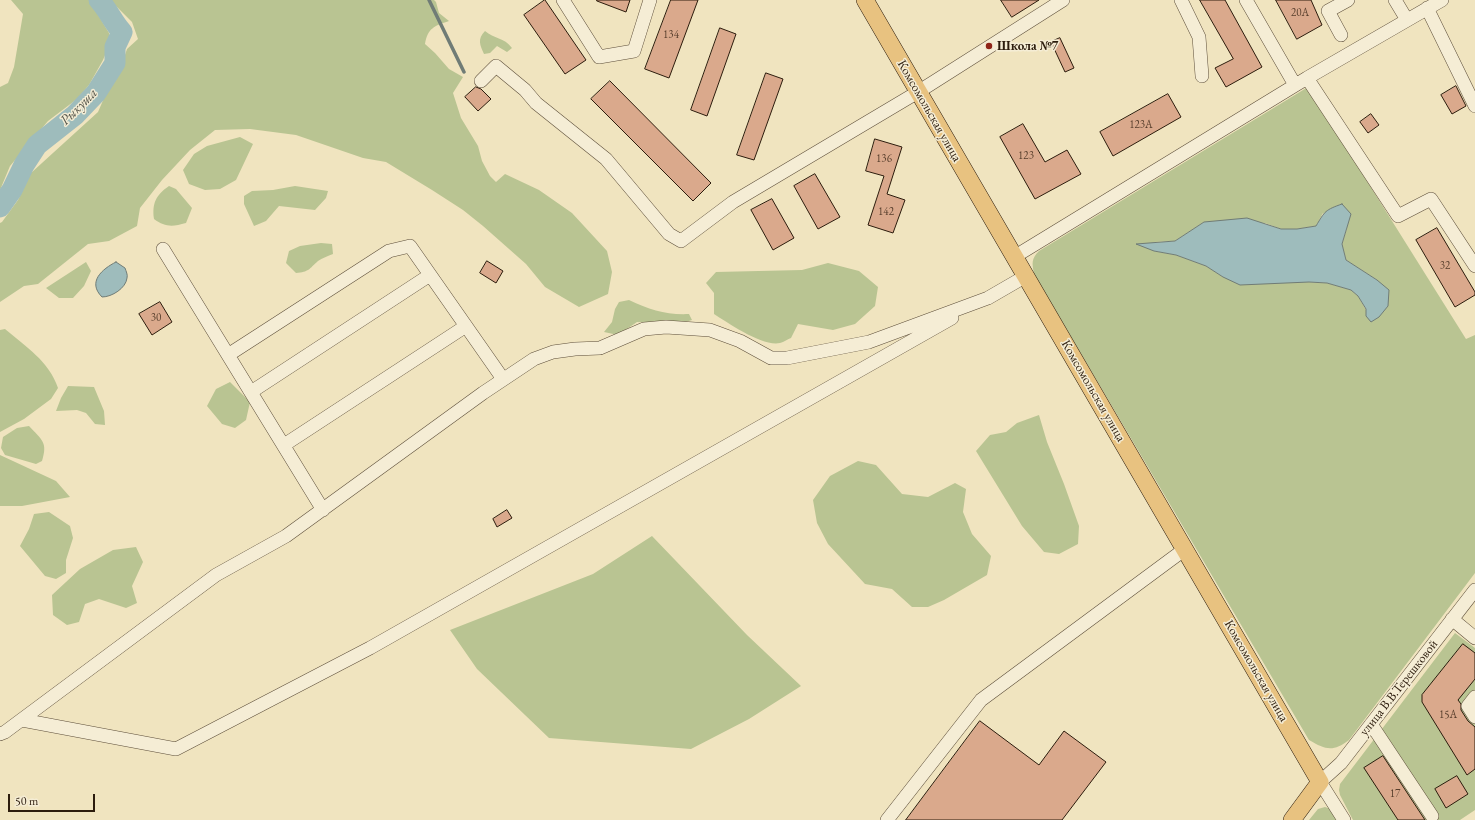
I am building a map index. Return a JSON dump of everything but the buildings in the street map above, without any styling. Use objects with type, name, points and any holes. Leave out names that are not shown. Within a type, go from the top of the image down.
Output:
[{"type":"main road","name":"Комсомольская улица","points":[[865,0],[1320,782]]},
{"type":"main road","points":[[1292,820],[1320,782]]},
{"type":"street","points":[[562,0],[599,57],[634,51],[650,0]]},
{"type":"street","points":[[481,81],[496,66],[525,90],[536,103],[606,159],[669,234],[680,241],[733,202],[918,92],[1063,0]]},
{"type":"street","points":[[1182,0],[1199,37],[1202,76]]},
{"type":"street","points":[[1246,0],[1295,85]]},
{"type":"street","points":[[1341,35],[1328,11],[1348,0]]},
{"type":"street","points":[[1395,0],[1407,20]]},
{"type":"street","points":[[1014,257],[1295,85],[1442,0]]},
{"type":"street","points":[[1427,8],[1475,106]]},
{"type":"street","points":[[1307,78],[1398,216],[1431,199],[1475,266]]},
{"type":"street","points":[[228,355],[389,251],[410,246],[503,379]]},
{"type":"street","points":[[163,250],[324,510]]},
{"type":"street","points":[[251,392],[430,274]]},
{"type":"street","points":[[22,720],[176,749],[370,648],[1026,276]]},
{"type":"street","points":[[0,734],[22,720],[216,575],[286,536],[324,510],[503,379],[534,359],[553,352],[600,348],[644,329],[666,327],[710,330],[740,341],[771,358],[787,358],[869,342],[988,298]]},
{"type":"street","points":[[284,445],[466,326]]},
{"type":"street","points":[[887,820],[981,700],[1185,549]]},
{"type":"street","name":"улица В.В.Терешковой","points":[[1320,782],[1341,763],[1475,590]]},
{"type":"street","points":[[1452,619],[1475,638]]},
{"type":"street","points":[[1475,697],[1468,706],[1475,717]]},
{"type":"street","points":[[1371,724],[1432,816]]},
{"type":"street","points":[[1320,782],[1344,820]]},
{"type":"green space","points":[[11,0],[89,0],[109,33],[110,43],[103,60],[89,85],[77,99],[48,121],[10,166],[0,190],[0,87],[8,83],[14,67],[23,14]]},
{"type":"green space","points":[[110,0],[434,0],[439,13],[449,21],[432,28],[428,34],[425,44],[449,69],[463,77],[453,93],[461,118],[478,146],[482,161],[490,176],[496,182],[505,174],[539,190],[572,213],[607,251],[612,272],[608,294],[579,307],[545,287],[526,264],[463,210],[386,162],[363,158],[296,135],[250,129],[215,130],[190,150],[162,180],[140,208],[137,226],[109,241],[88,244],[38,284],[24,286],[0,302],[0,223],[18,200],[31,173],[98,112],[111,82],[121,67],[127,49],[138,39],[132,22]]},
{"type":"green space","points":[[485,31],[506,42],[512,48],[507,52],[497,46],[490,53],[484,54],[480,45],[480,39]]},
{"type":"green space","points":[[1308,87],[1466,339],[1475,335],[1475,573],[1349,740],[1343,744],[1334,748],[1325,748],[1309,740],[1034,274],[1033,261],[1039,251]],"holes":[[[1323,213],[1347,228],[1342,244],[1346,260],[1377,280],[1366,310],[1358,296],[1351,290],[1327,283],[1223,277],[1206,266],[1176,255],[1154,251],[1155,242],[1175,241],[1204,222],[1265,223],[1281,229],[1297,229],[1316,226]]]},
{"type":"green space","points":[[240,137],[253,144],[236,180],[220,189],[205,190],[189,184],[183,170],[194,154],[207,146]]},
{"type":"green space","points":[[169,186],[176,189],[192,208],[186,223],[169,226],[154,219],[154,204],[158,196]]},
{"type":"green space","points":[[295,186],[328,191],[326,198],[315,210],[279,206],[266,221],[254,226],[244,204],[244,196],[252,191],[273,190]]},
{"type":"green space","points":[[321,243],[332,244],[333,254],[320,260],[308,270],[296,273],[286,263],[289,251],[300,246]]},
{"type":"green space","points":[[86,262],[91,271],[84,286],[73,298],[59,298],[46,288]]},
{"type":"green space","points":[[828,263],[859,271],[878,287],[875,306],[855,324],[833,330],[798,324],[791,338],[780,343],[773,343],[755,338],[714,314],[714,293],[706,283],[716,272],[802,270]]},
{"type":"green space","points":[[629,300],[644,307],[658,311],[673,314],[689,314],[692,320],[682,323],[637,322],[618,335],[604,332],[612,322],[615,309],[619,302]]},
{"type":"green space","points":[[5,329],[29,348],[43,362],[54,378],[58,388],[51,399],[24,419],[0,432],[0,330]]},
{"type":"green space","points":[[230,382],[250,402],[246,420],[235,428],[222,424],[207,406],[216,389]]},
{"type":"green space","points":[[68,386],[94,387],[104,411],[105,425],[95,424],[86,413],[77,410],[56,411]]},
{"type":"green space","points":[[1039,415],[1047,442],[1079,526],[1078,544],[1059,554],[1044,552],[1022,526],[976,451],[990,435],[1006,432],[1017,423]]},
{"type":"green space","points":[[29,426],[44,445],[44,455],[42,461],[36,464],[5,455],[1,448],[3,437],[17,428]]},
{"type":"green space","points":[[0,455],[56,481],[70,497],[22,506],[0,506]]},
{"type":"green space","points":[[858,461],[876,465],[902,494],[928,497],[955,483],[966,489],[963,512],[972,534],[991,556],[987,575],[944,600],[928,607],[912,607],[892,589],[865,584],[828,544],[817,523],[813,500],[830,476]]},
{"type":"green space","points":[[49,512],[70,526],[73,538],[66,560],[66,573],[56,579],[45,576],[20,546],[29,529],[34,514]]},
{"type":"green space","points":[[652,536],[747,635],[801,686],[749,719],[691,749],[549,738],[477,669],[450,630],[593,574]]},
{"type":"green space","points":[[136,547],[143,562],[132,586],[137,603],[126,608],[99,599],[85,604],[79,622],[67,625],[53,615],[52,595],[80,569],[113,550]]},
{"type":"green space","points":[[1455,633],[1475,648],[1475,810],[1460,820],[1353,820],[1340,795],[1340,784]]},
{"type":"green space","points":[[1325,807],[1331,809],[1338,820],[1309,820],[1318,809]]},
{"type":"water","points":[[1342,204],[1351,214],[1342,244],[1346,260],[1377,280],[1389,290],[1388,306],[1379,317],[1371,322],[1366,316],[1366,309],[1358,296],[1351,290],[1327,283],[1309,282],[1240,285],[1223,277],[1206,266],[1176,255],[1154,251],[1136,244],[1175,241],[1204,222],[1247,218],[1281,229],[1297,229],[1316,226],[1326,212]]},
{"type":"water","points":[[116,262],[125,268],[127,276],[126,282],[114,294],[102,297],[96,286],[98,276],[106,268]]},
{"type":"waterway","name":"Рыкуша","points":[[0,207],[12,190],[24,165],[37,145],[75,115],[96,93],[115,63],[115,47],[122,32],[99,0]]},
{"type":"waterway","points":[[429,0],[464,72]]},
{"type":"place","name":"Школа №7","points":[[989,46]]}]
